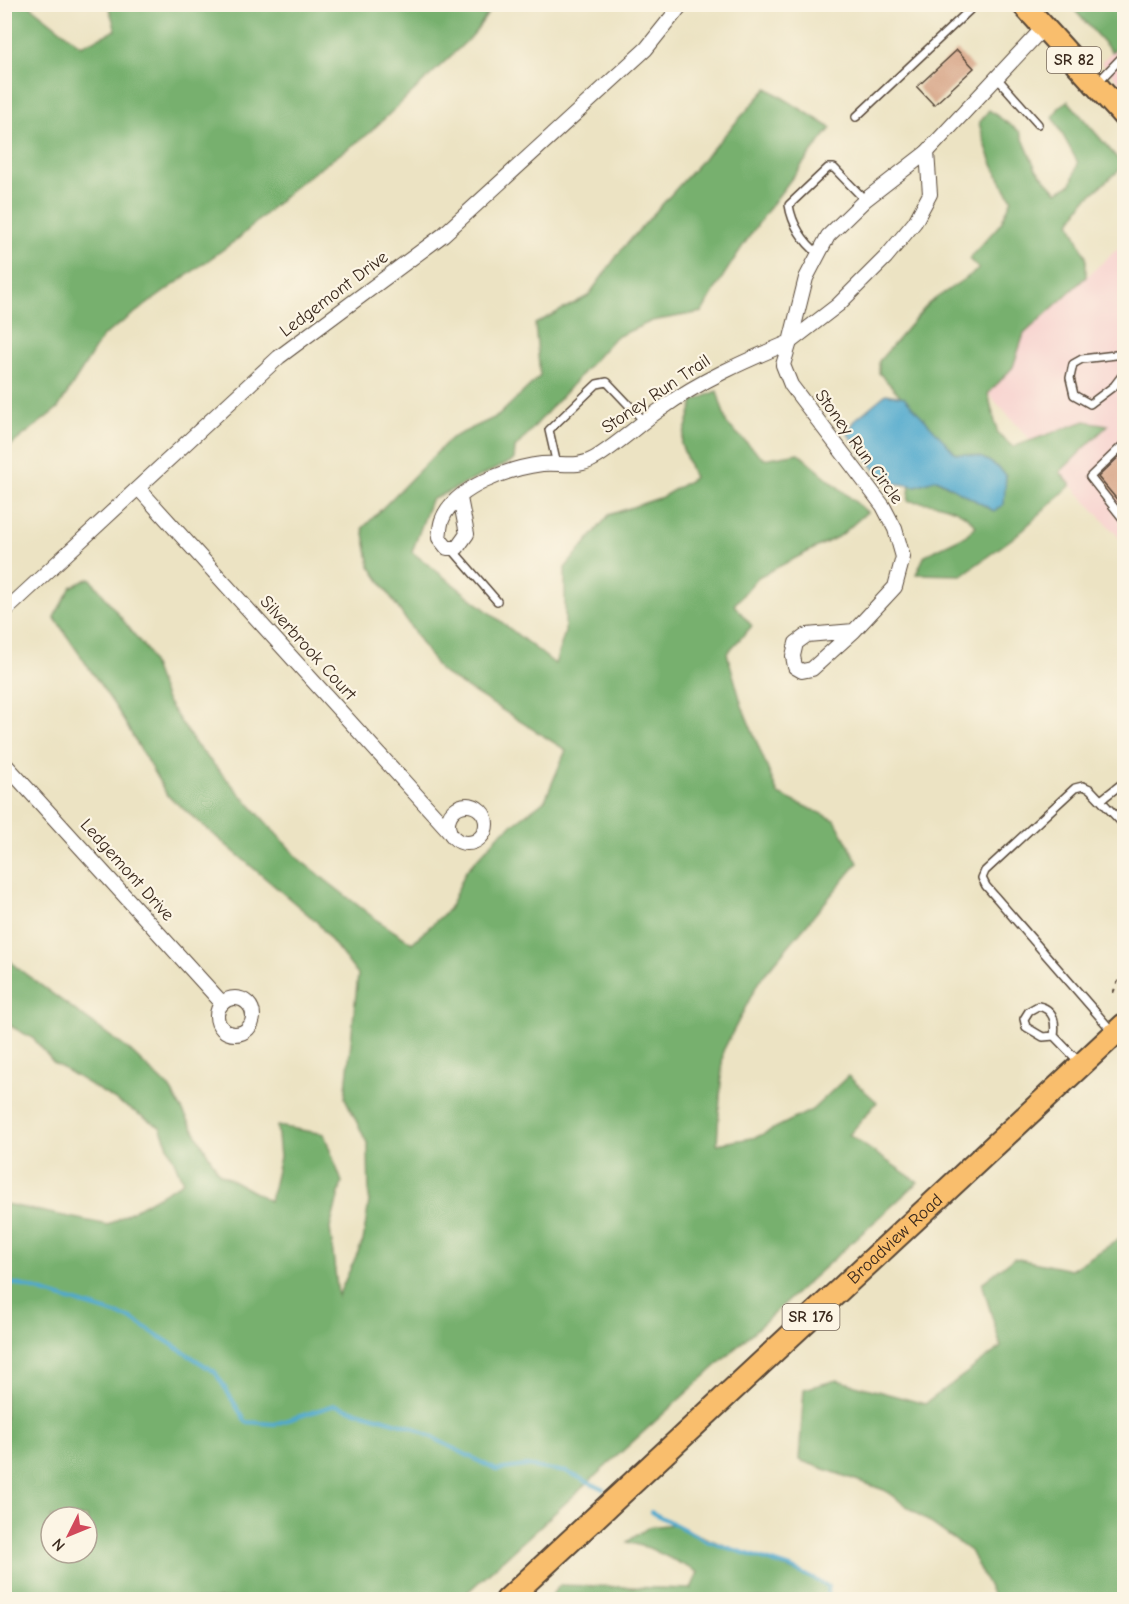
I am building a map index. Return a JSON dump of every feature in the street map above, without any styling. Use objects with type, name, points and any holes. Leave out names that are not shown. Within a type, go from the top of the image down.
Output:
[{"type":"main road","name":"SR 82","points":[[1023,4],[1125,116]]},
{"type":"main road","name":"Broadview Road","points":[[507,1599],[1120,1029]]},
{"type":"street","name":"Ledgemont Drive","points":[[4,612],[279,357],[443,235],[646,49],[682,4]]},
{"type":"street","points":[[790,342],[806,278],[828,236],[865,201],[927,152],[1044,27]]},
{"type":"street","name":"Stoney Run Trail","points":[[451,548],[447,548],[440,538],[442,521],[449,507],[492,477],[543,464],[572,466],[593,459],[719,372],[790,342],[838,305],[886,257],[915,222],[930,195],[927,152]]},
{"type":"street","name":"Stoney Run Circle","points":[[790,342],[783,365],[791,385],[883,506],[895,529],[903,557],[895,587],[854,631]]},
{"type":"street","name":"Silverbrook Court","points":[[139,489],[449,831]]},
{"type":"street","points":[[451,548],[457,548],[467,534],[460,498]]},
{"type":"street","name":"Ledgemont Drive","points":[[4,763],[222,1003]]},
{"type":"lane","points":[[856,117],[976,4]]},
{"type":"lane","points":[[1096,84],[1125,55]]},
{"type":"lane","points":[[997,78],[1038,124]]},
{"type":"lane","points":[[819,255],[808,246],[791,218],[789,205],[828,168],[834,168],[865,201]]},
{"type":"lane","points":[[1125,354],[1082,359],[1073,364],[1070,378],[1074,395],[1090,404],[1114,386],[1125,373]]},
{"type":"lane","points":[[557,465],[549,430],[597,384],[608,382],[644,422]]},
{"type":"lane","points":[[1125,444],[1090,477],[1125,520]]},
{"type":"lane","points":[[451,548],[496,601]]},
{"type":"lane","points":[[1101,800],[1125,782]]},
{"type":"lane","points":[[1120,1029],[986,886],[982,878],[985,871],[1076,789],[1083,786],[1090,789],[1125,825]]},
{"type":"lane","points":[[1038,1006],[1051,1012],[1056,1022],[1054,1036],[1043,1037],[1026,1028],[1024,1019],[1029,1011],[1038,1006]]},
{"type":"lane","points":[[1054,1036],[1081,1065]]},
{"type":"path","points":[[1113,993],[1125,967]]},
{"type":"shaded area","points":[[1124,40],[1124,87],[1101,62]]},
{"type":"shaded area","points":[[1124,243],[1124,543],[974,378]]},
{"type":"green space","points":[[5,4],[29,5],[81,46],[116,30],[108,5],[494,5],[473,35],[367,135],[299,183],[239,238],[103,336],[58,408],[5,450]]},
{"type":"green space","points":[[1070,5],[1124,5],[1124,40],[1112,52]]},
{"type":"green space","points":[[767,88],[831,128],[763,217],[702,312],[652,321],[614,338],[515,448],[514,460],[431,500],[412,552],[555,664],[565,632],[565,568],[609,515],[662,497],[694,478],[681,444],[694,401],[717,391],[727,424],[764,459],[798,453],[867,512],[841,535],[758,577],[734,605],[752,626],[727,653],[742,706],[778,794],[835,820],[858,863],[759,981],[723,1051],[717,1144],[757,1137],[812,1110],[848,1076],[877,1102],[849,1135],[918,1182],[460,1599],[5,1599],[5,1204],[108,1225],[183,1182],[160,1127],[54,1063],[34,1039],[5,1023],[4,954],[16,967],[129,1050],[170,1089],[219,1173],[270,1201],[280,1157],[277,1126],[324,1134],[342,1182],[330,1228],[338,1296],[363,1241],[369,1201],[368,1145],[345,1098],[358,975],[317,922],[167,795],[117,709],[54,617],[71,587],[90,578],[148,652],[166,700],[196,745],[301,861],[378,921],[412,943],[449,909],[466,871],[500,834],[545,800],[566,750],[440,671],[370,566],[363,528],[451,438],[498,416],[540,376],[535,324],[588,296],[622,249]]},
{"type":"green space","points":[[1068,101],[1124,166],[1085,200],[1070,222],[1086,257],[1086,277],[1024,334],[1013,367],[988,394],[998,434],[1013,447],[1085,421],[1108,425],[1060,472],[1071,485],[1017,535],[962,575],[916,574],[925,555],[965,536],[976,526],[970,519],[954,509],[936,504],[908,501],[910,485],[916,486],[936,479],[994,511],[1005,487],[1006,475],[995,465],[983,459],[971,455],[956,455],[879,373],[879,361],[929,303],[979,269],[969,259],[1001,223],[1012,199],[992,162],[979,123],[989,110],[1020,132],[1036,169],[1057,192],[1071,184],[1078,163],[1053,117],[1060,106]]},
{"type":"green space","points":[[1124,1236],[1124,1599],[995,1599],[970,1551],[884,1490],[799,1460],[804,1389],[837,1380],[925,1404],[1001,1347],[982,1283],[1014,1258],[1071,1270]]},
{"type":"green space","points":[[674,1524],[828,1586],[829,1599],[548,1599],[560,1585],[691,1589],[698,1572],[649,1548],[627,1542],[649,1527]]},
{"type":"water","points":[[886,394],[904,397],[956,454],[977,456],[1006,475],[1004,504],[994,511],[937,479],[916,486],[884,482],[847,433],[856,419]]},
{"type":"building","points":[[957,50],[974,68],[934,105],[917,87]]},
{"type":"building","points":[[1125,451],[1125,509],[1098,477]]},
{"type":"waterway","points":[[4,1284],[17,1284],[132,1319],[215,1372],[246,1422],[275,1424],[335,1405],[412,1427],[496,1470],[526,1466],[567,1472],[603,1489]]},
{"type":"waterway","points":[[651,1512],[707,1541],[791,1568],[828,1586],[829,1600]]}]
